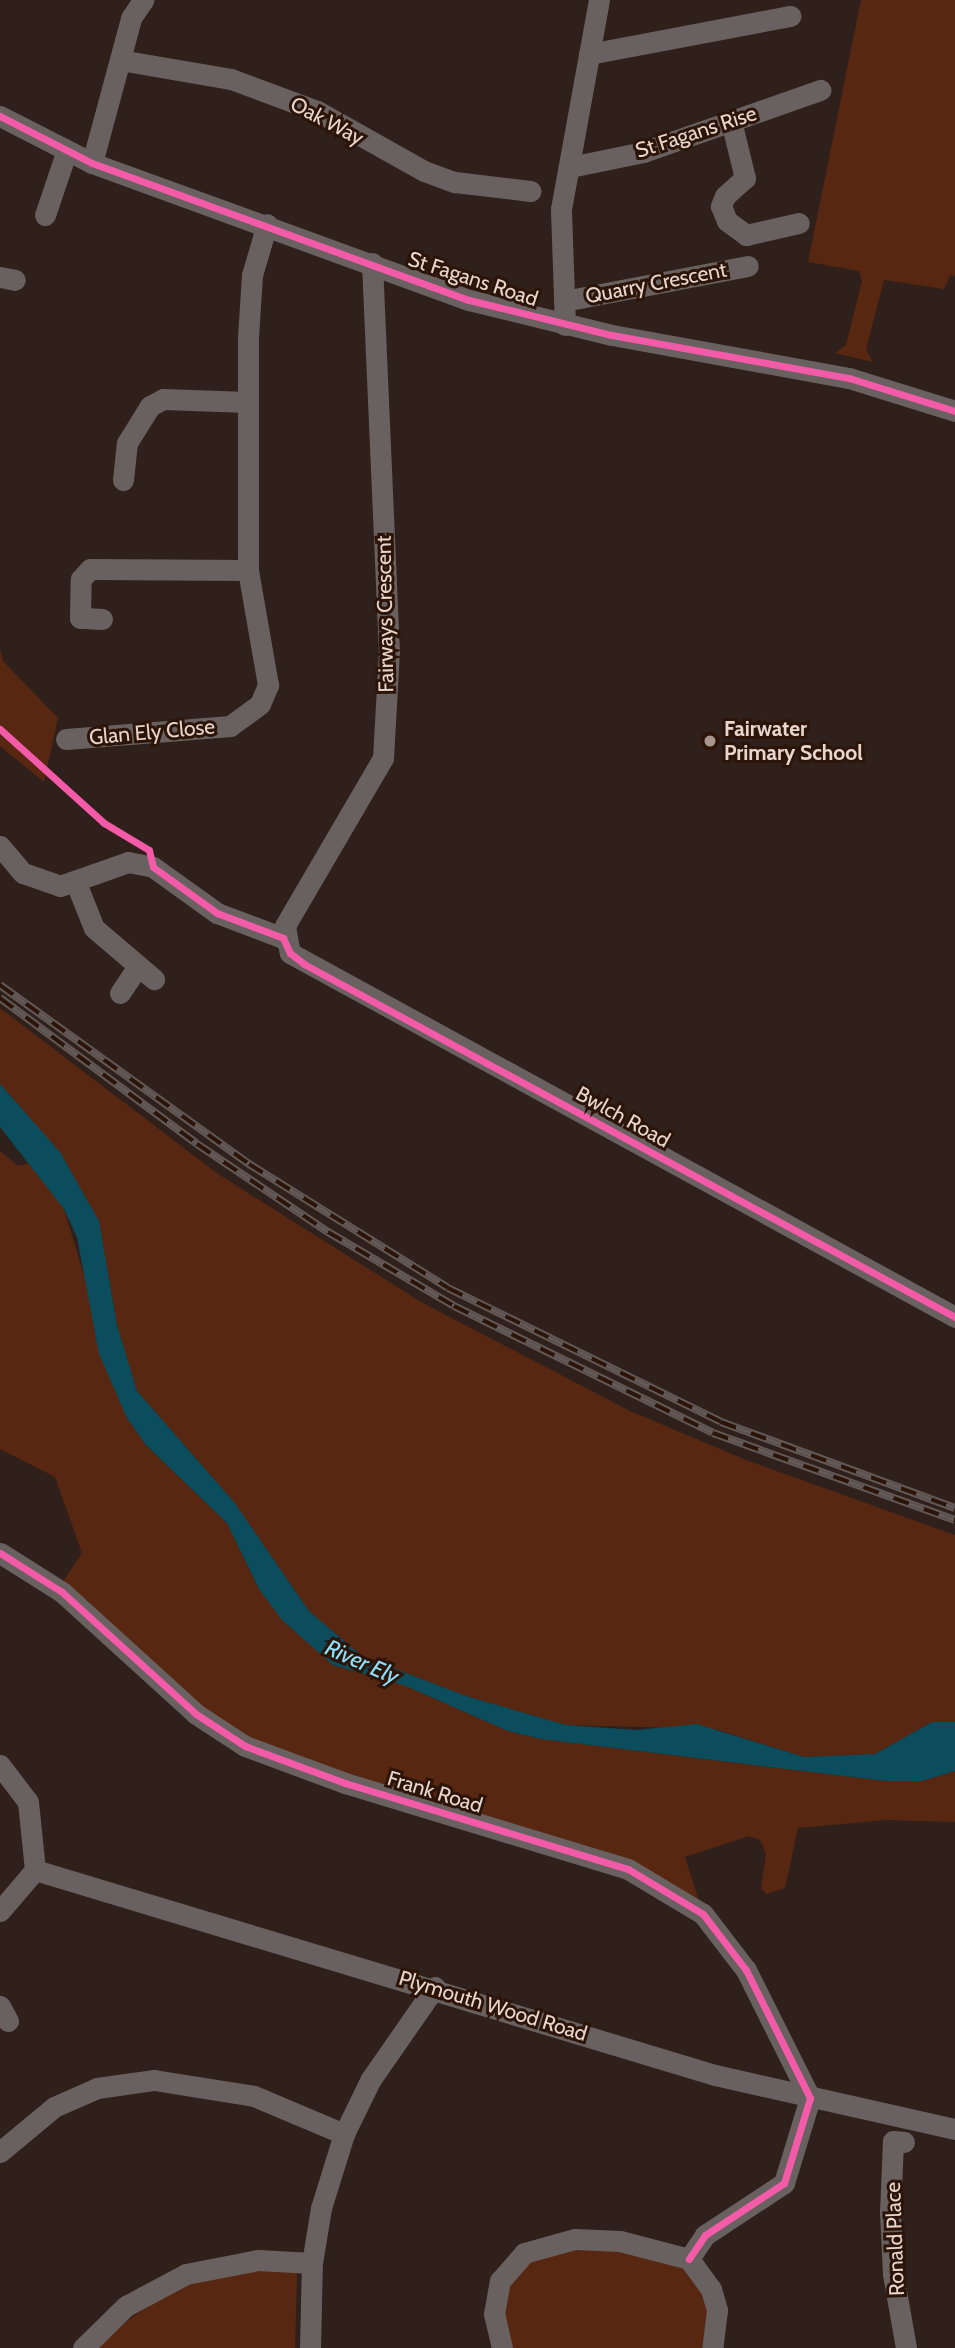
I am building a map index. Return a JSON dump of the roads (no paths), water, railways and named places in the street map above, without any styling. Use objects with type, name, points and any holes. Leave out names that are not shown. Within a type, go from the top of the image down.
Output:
[{"type":"street","points":[[92,163],[131,18],[143,0]]},
{"type":"street","points":[[565,325],[559,240],[600,0]]},
{"type":"street","points":[[589,54],[790,16]]},
{"type":"street","name":"Oak Way","points":[[120,60],[230,79],[317,111],[424,172],[455,182],[530,191]]},
{"type":"street","name":"St Fagans Rise","points":[[570,167],[643,152],[820,90]]},
{"type":"street","name":"St Fagans Road","points":[[0,116],[66,153],[267,224],[469,300],[565,325],[849,377],[955,411]]},
{"type":"street","points":[[731,121],[745,178],[725,196],[721,206],[727,221],[746,235],[799,223]]},
{"type":"street","points":[[45,215],[66,153]]},
{"type":"street","name":"Glan Ely Close","points":[[66,739],[230,726],[246,719],[260,704],[268,685],[248,570],[247,402],[252,275],[267,224]]},
{"type":"street","name":"Fairways Crescent","points":[[284,938],[294,909],[383,758],[389,651],[372,263]]},
{"type":"street","name":"Quarry Crescent","points":[[564,301],[748,265]]},
{"type":"street","points":[[123,480],[127,443],[150,406],[163,399],[247,402]]},
{"type":"street","points":[[102,619],[80,618],[81,579],[90,569],[248,570]]},
{"type":"street","points":[[0,846],[39,883],[76,883],[113,866],[146,865],[217,913],[284,938]]},
{"type":"street","points":[[76,883],[94,928],[146,972],[120,993]]},
{"type":"street","name":"Bwlch Road","points":[[284,938],[290,953],[304,964],[955,1317]]},
{"type":"street","name":"Frank Road","points":[[0,1553],[62,1592],[196,1714],[246,1746],[345,1783],[628,1869],[675,1893],[730,1945],[810,2098]]},
{"type":"street","points":[[0,1765],[28,1802],[35,1870],[0,1911]]},
{"type":"street","name":"Plymouth Wood Road","points":[[35,1870],[435,1987],[715,2075],[955,2129]]},
{"type":"street","points":[[310,2348],[312,2263],[344,2134],[371,2080],[435,1987]]},
{"type":"street","points":[[0,2152],[54,2107],[97,2088],[154,2080],[254,2096],[344,2134]]},
{"type":"street","points":[[689,2259],[705,2235],[784,2183],[810,2098]]},
{"type":"street","name":"Ronald Place","points":[[904,2142],[894,2141],[890,2213],[893,2274],[906,2348]]},
{"type":"street","points":[[502,2348],[494,2314],[500,2281],[524,2253],[585,2239],[620,2241],[689,2259],[711,2289],[717,2310],[712,2348]]},
{"type":"street","points":[[83,2348],[126,2306],[186,2274],[258,2260],[312,2263]]},
{"type":"water","name":"River Ely","points":[[0,1084],[60,1152],[99,1221],[117,1325],[137,1391],[234,1502],[309,1611],[362,1656],[466,1696],[566,1725],[636,1730],[697,1724],[804,1757],[875,1754],[932,1722],[955,1722],[955,1771],[922,1781],[886,1781],[541,1739],[508,1731],[406,1686],[333,1665],[282,1620],[259,1589],[227,1523],[146,1445],[127,1418],[99,1354],[77,1237],[64,1209],[0,1127]]},
{"type":"railway","points":[[0,985],[249,1164],[448,1288],[721,1422],[955,1508]]},
{"type":"railway","points":[[0,998],[197,1144],[328,1232],[454,1306],[713,1433],[955,1520]]},
{"type":"place","name":"Fairwater Primary School","points":[[710,741]]}]
